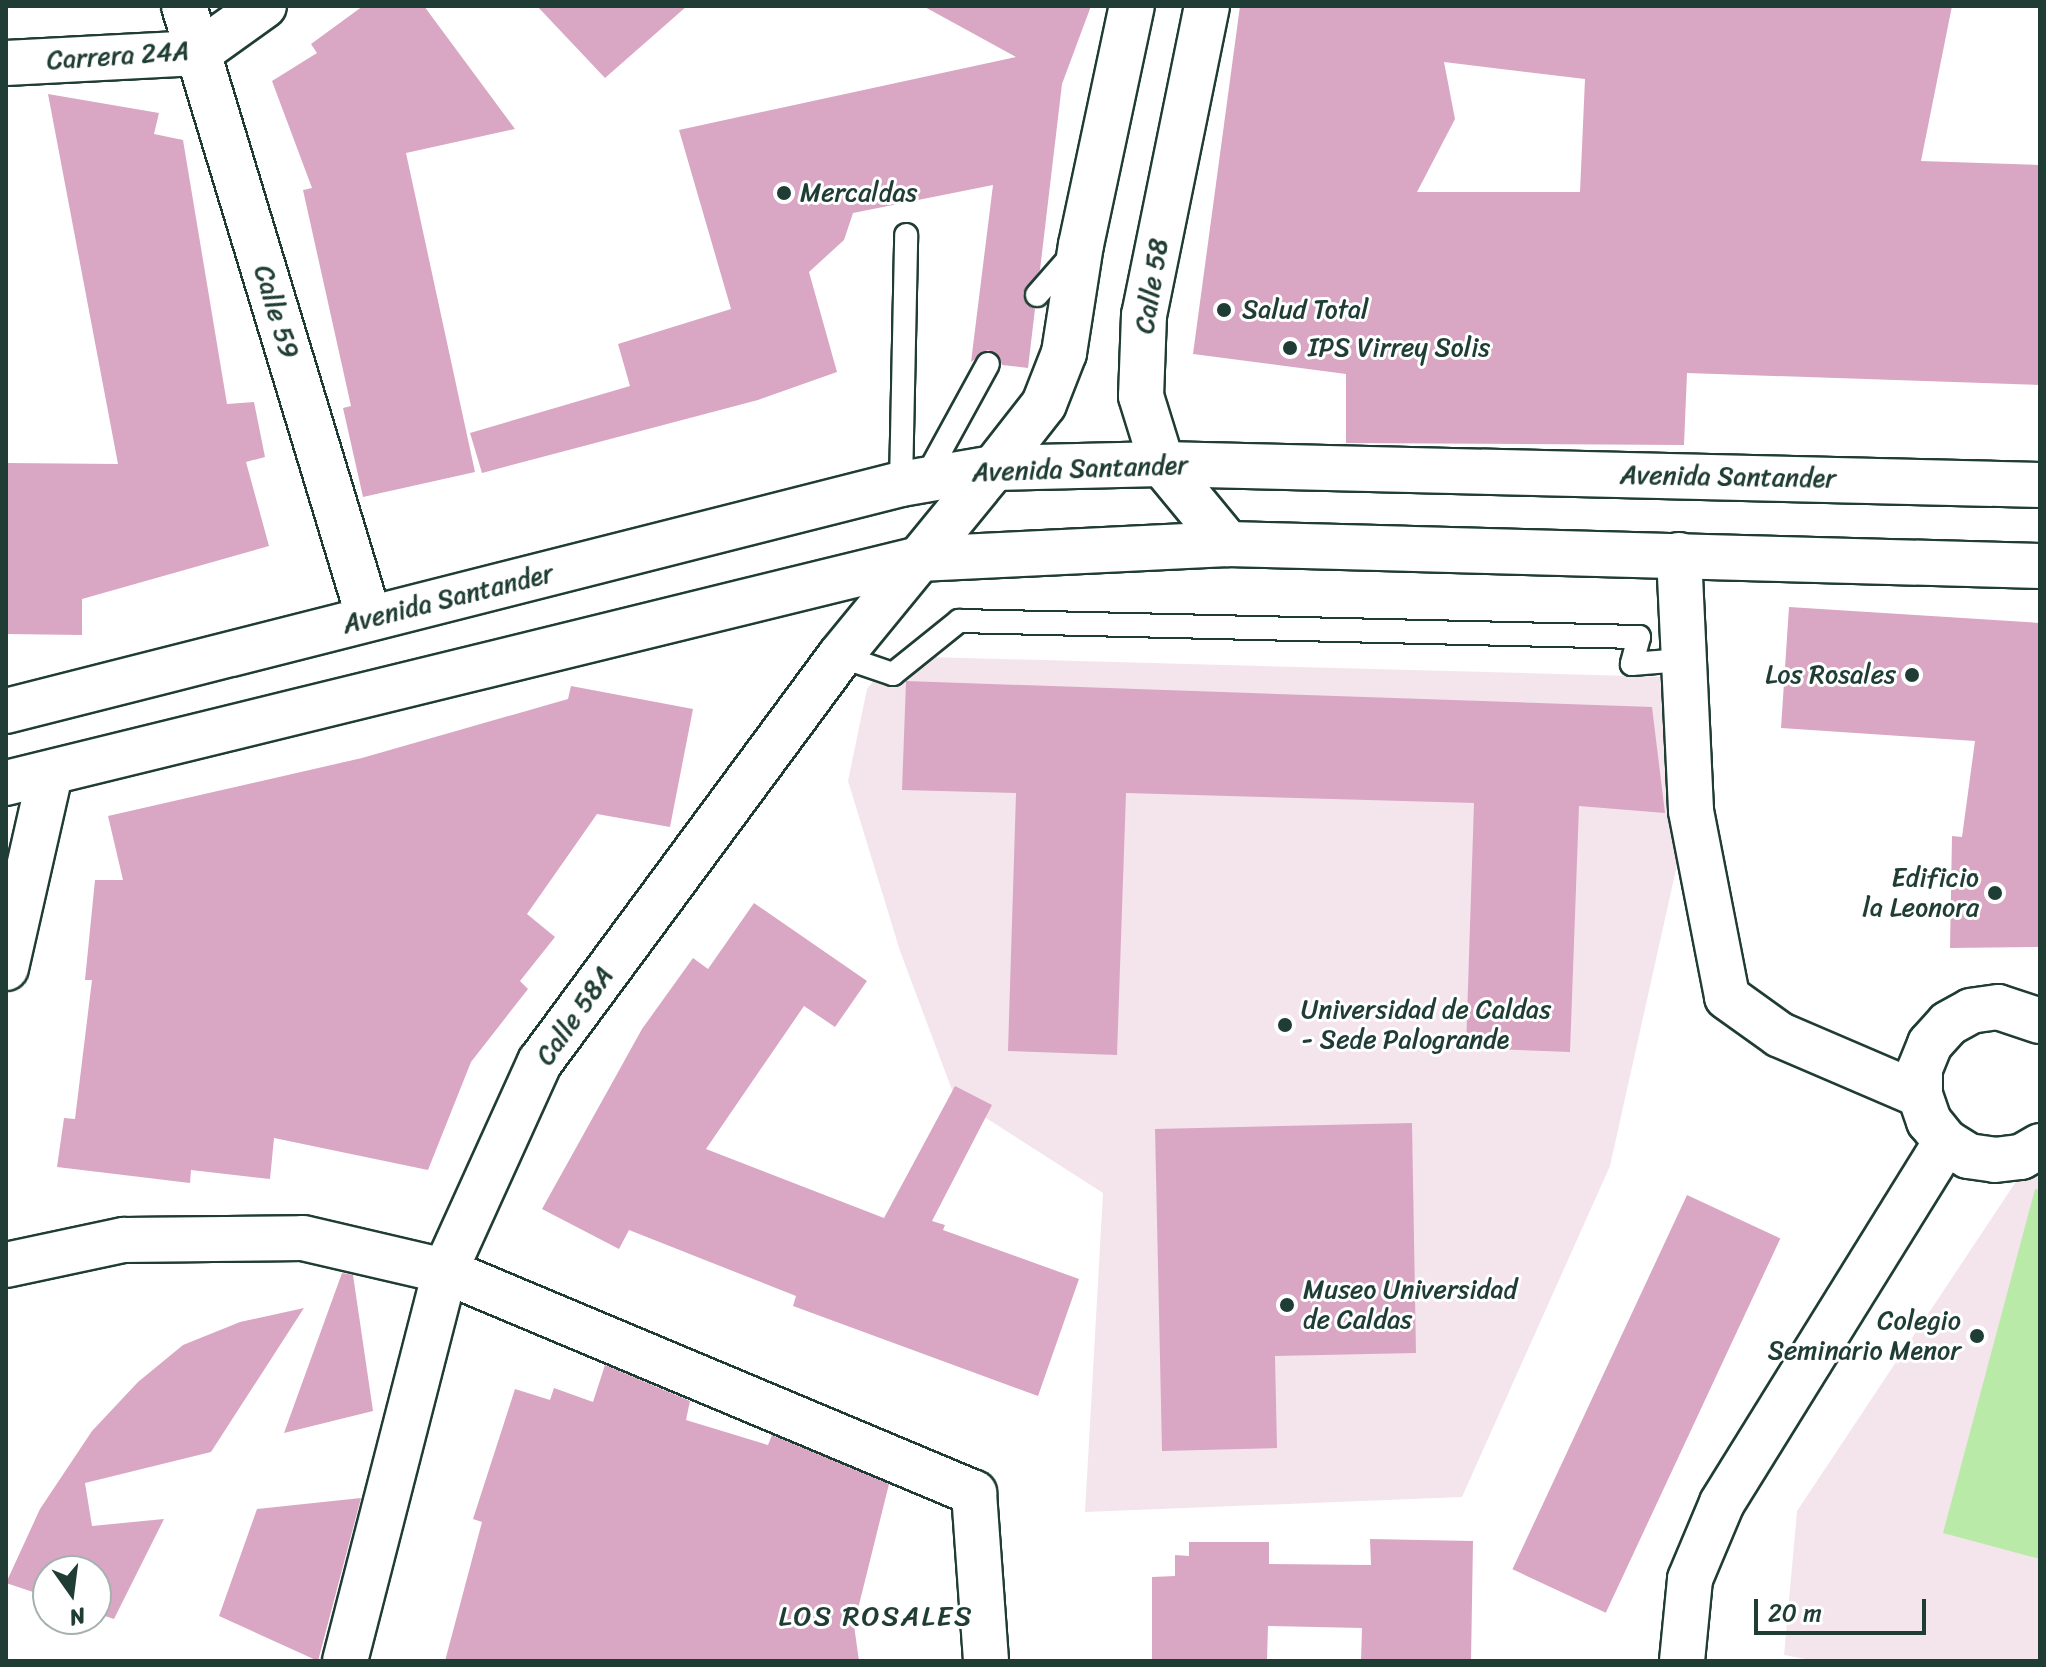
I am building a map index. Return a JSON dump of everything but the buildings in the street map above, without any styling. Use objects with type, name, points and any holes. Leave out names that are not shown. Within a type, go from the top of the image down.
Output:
[{"type":"street","name":"Calle 59","points":[[184,6],[369,618]]},
{"type":"street","name":"Carrera 24A","points":[[6,63],[198,53],[264,6]]},
{"type":"street","points":[[994,468],[1044,404],[1064,353],[1081,245],[1132,6]]},
{"type":"street","name":"Calle 58","points":[[1207,6],[1144,315],[1141,396],[1162,464],[1228,544]]},
{"type":"street","name":"Avenida Santander","points":[[6,711],[913,481],[994,468],[1162,464],[2040,485]]},
{"type":"street","name":"Calle 58A","points":[[345,1661],[445,1271],[540,1062],[840,656],[994,468]]},
{"type":"street","points":[[6,783],[50,775],[919,559],[1228,544],[2040,566]]},
{"type":"street","points":[[1679,555],[1691,811],[1727,997],[1780,1035],[1920,1095]]},
{"type":"street","points":[[6,968],[50,775]]},
{"type":"street","points":[[2040,1021],[1998,1007],[1971,1011],[1948,1024],[1930,1044],[1920,1069],[1920,1095],[1929,1121],[1946,1142],[1968,1156],[1995,1160],[2021,1157],[2040,1146]]},
{"type":"street","points":[[1682,1661],[1690,1579],[1722,1503],[1946,1142]]},
{"type":"street","points":[[6,1265],[124,1240],[303,1238],[445,1271],[974,1493],[986,1661]]},
{"type":"lane","points":[[906,235],[913,481]]},
{"type":"lane","points":[[1037,295],[1081,245]]},
{"type":"lane","points":[[913,481],[988,364]]},
{"type":"lane","points":[[840,656],[893,674],[959,621],[1639,637],[1632,664],[1682,660]]},
{"type":"shaded area","name":"Universidad de Caldas - Sede Palogrande","points":[[893,656],[1670,677],[1683,838],[1610,1166],[1462,1497],[1085,1512],[1103,1193],[955,1098],[900,951],[848,781],[867,689]]},
{"type":"shaded area","name":"Colegio Seminario Menor","points":[[2040,1161],[2040,1661],[1816,1661],[1784,1655],[1797,1511],[2029,1162]]},
{"type":"green space","points":[[2035,1189],[2040,1190],[2040,1559],[1943,1533]]},
{"type":"place","name":"Mercaldas","points":[[784,193]]},
{"type":"place","name":"Salud Total","points":[[1224,310]]},
{"type":"place","name":"IPS Virrey Solis","points":[[1290,348]]},
{"type":"place","name":"Los Rosales","points":[[1912,675]]},
{"type":"place","name":"Edificio la Leonora","points":[[1995,893]]},
{"type":"place","name":"Universidad de Caldas - Sede Palogrande","points":[[1285,1025]]},
{"type":"place","name":"Museo Universidad de Caldas","points":[[1287,1305]]},
{"type":"place","name":"Colegio Seminario Menor","points":[[1977,1336]]},
{"type":"district","name":"LOS ROSALES","points":[[876,1616]]}]
